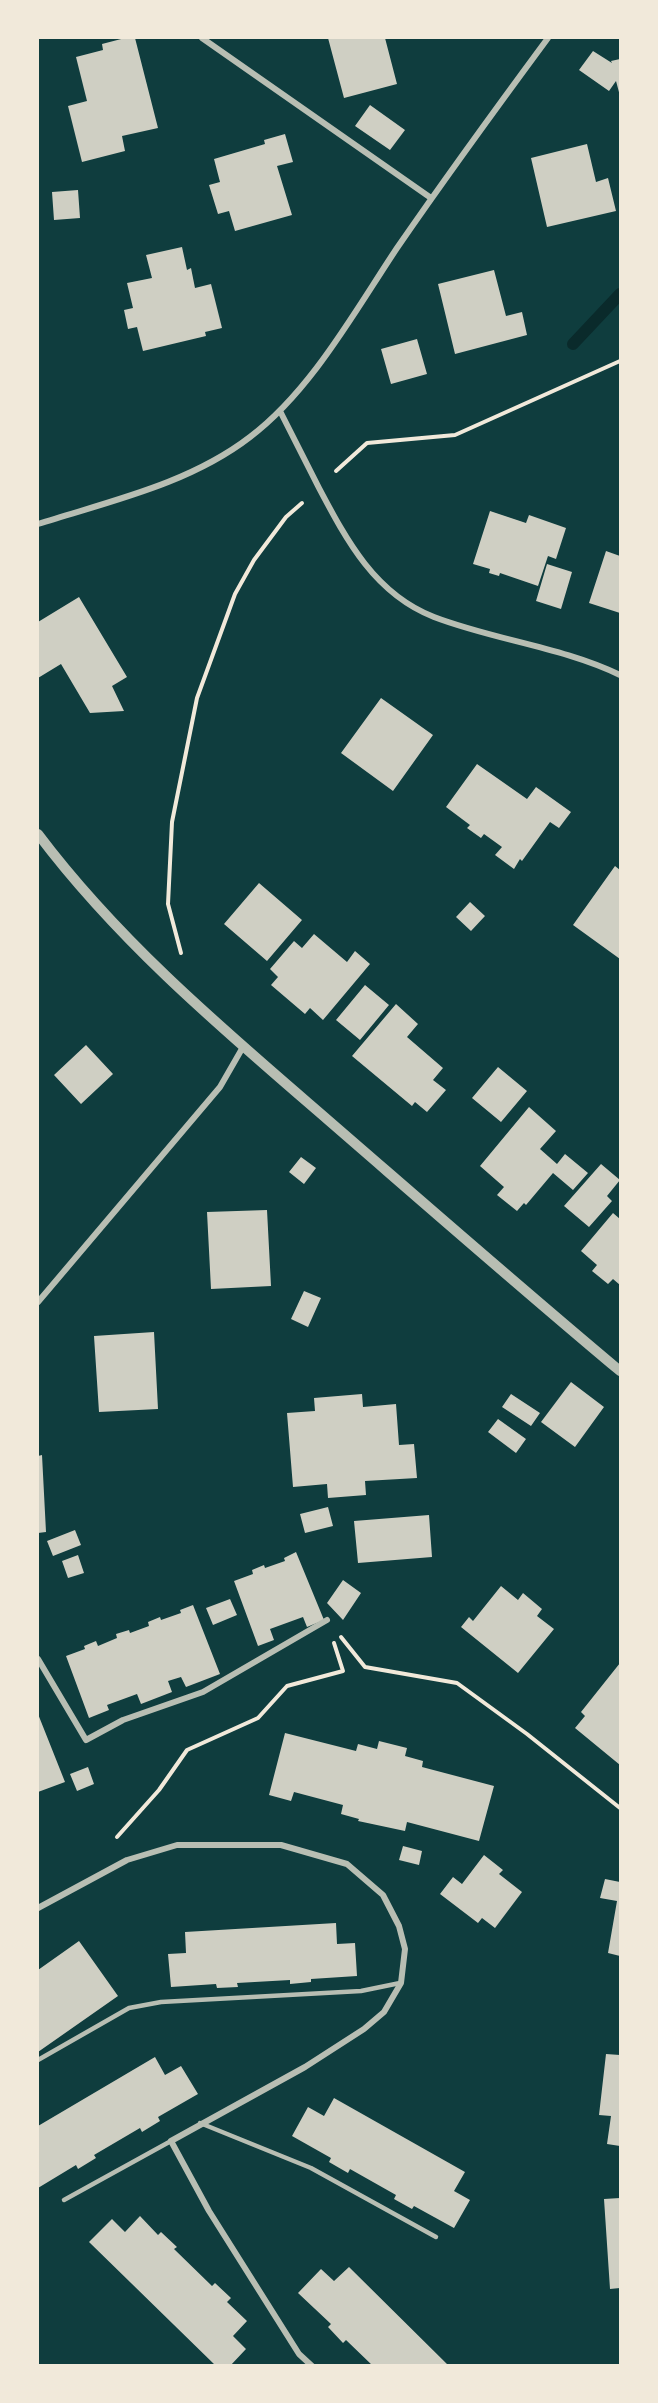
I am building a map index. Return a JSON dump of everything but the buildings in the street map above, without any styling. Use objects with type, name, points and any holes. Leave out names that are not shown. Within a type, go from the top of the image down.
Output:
[{"type":"street","points":[[202,38],[431,198]]},
{"type":"street","points":[[38,524],[176,480],[250,437],[280,411],[311,376],[431,198],[548,38]]},
{"type":"street","points":[[280,411],[353,549],[376,578],[400,600],[434,616],[556,652],[621,675]]},
{"type":"street","points":[[38,834],[67,873],[116,928],[171,982],[243,1047],[621,1371]]},
{"type":"street","points":[[38,1302],[220,1086],[243,1047]]},
{"type":"street","points":[[38,1659],[86,1740],[123,1720],[203,1692],[327,1620]]},
{"type":"street","points":[[38,1908],[127,1860],[177,1845],[280,1845],[347,1864],[383,1895],[399,1926],[405,1949],[400,1983],[384,2012],[364,2029],[305,2067],[171,2141],[209,2211],[239,2259],[299,2354],[312,2366]]},
{"type":"lane","points":[[38,2060],[129,2007],[161,2002],[361,1991],[400,1983]]},
{"type":"lane","points":[[200,2123],[311,2168],[436,2237]]},
{"type":"lane","points":[[64,2200],[171,2141]]},
{"type":"path","points":[[182,956],[168,904],[172,822],[196,698],[235,594],[254,560],[286,518],[367,443],[455,435],[621,361]]},
{"type":"path","points":[[327,1620],[365,1666],[458,1683],[527,1734],[621,1809]]},
{"type":"path","points":[[127,1860],[112,1843],[159,1790],[187,1749],[258,1718],[287,1686],[343,1671],[327,1620]]},
{"type":"waterway","points":[[573,344],[620,294]]}]
